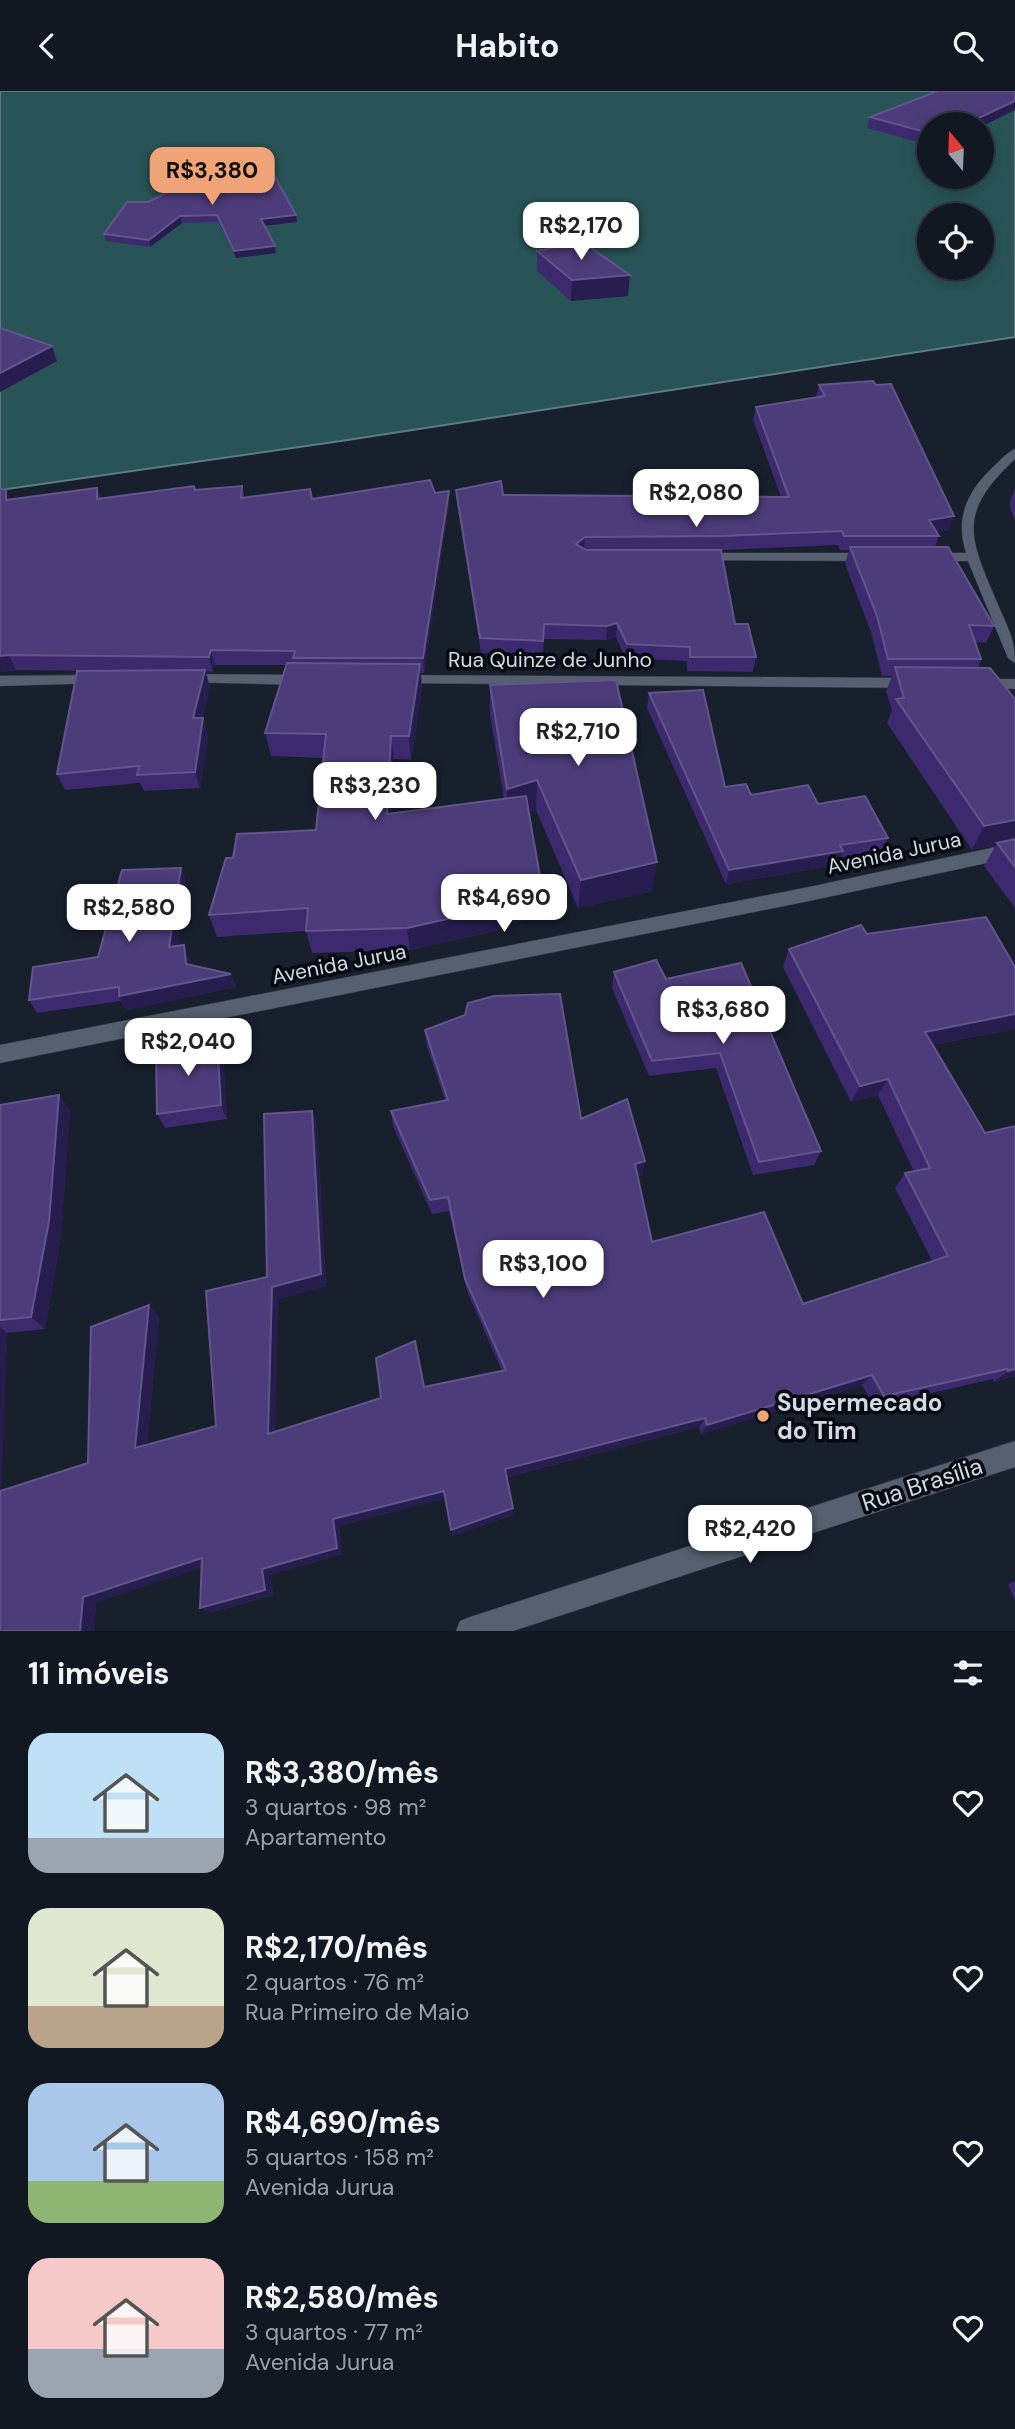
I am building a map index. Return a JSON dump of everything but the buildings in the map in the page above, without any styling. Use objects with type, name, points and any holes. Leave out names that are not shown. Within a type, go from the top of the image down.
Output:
[{"type":"street","points":[[1015,453],[982,485],[966,518],[973,557],[1015,658]]},
{"type":"street","points":[[682,557],[890,557]]},
{"type":"street","points":[[918,557],[973,557]]},
{"type":"street","points":[[175,679],[326,680]]},
{"type":"street","points":[[0,681],[110,680]]},
{"type":"street","name":"Rua Quinze de Junho","points":[[381,680],[932,683]]},
{"type":"street","points":[[960,684],[1015,684]]},
{"type":"street","name":"Avenida Jurua","points":[[0,1054],[809,894],[1015,850]]},
{"type":"street","name":"Rua Brasília","points":[[470,1631],[1015,1454]]},
{"type":"shaded area","points":[[0,91],[1015,91],[1015,337],[341,441],[0,490]]},
{"type":"place","name":"Supermecado do Tim","points":[[763,1416]]}]
